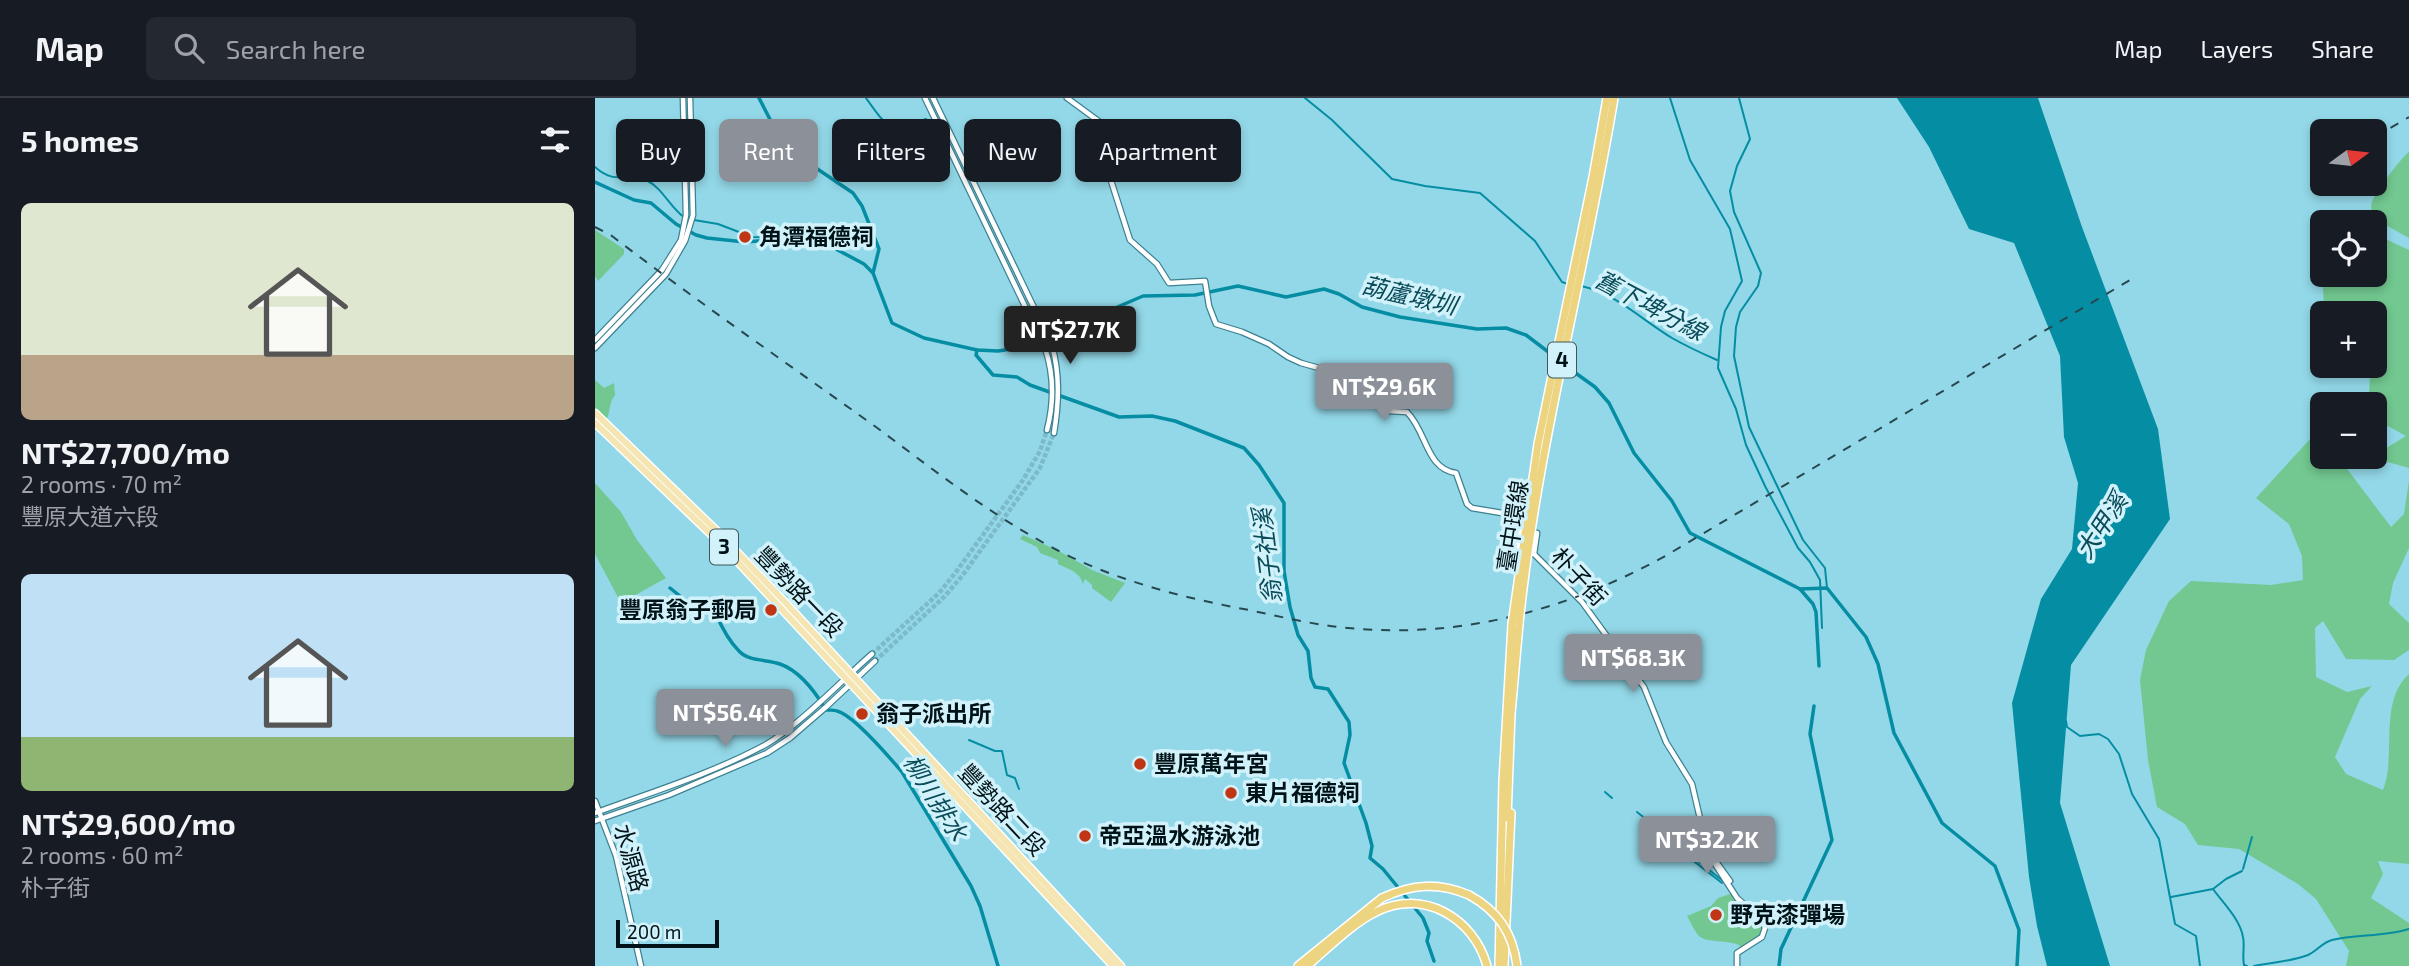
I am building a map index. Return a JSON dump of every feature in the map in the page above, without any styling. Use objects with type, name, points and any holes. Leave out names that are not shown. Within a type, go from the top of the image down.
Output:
[{"type":"highway","name":"臺中環線","points":[[1502,966],[1508,687],[1512,624],[1527,509],[1607,98]]},
{"type":"highway","name":"臺中環線","points":[[1502,966],[1511,714],[1523,590],[1540,477],[1599,189],[1614,98]]},
{"type":"highway","points":[[1498,956],[1499,797],[1508,687]]},
{"type":"highway","points":[[1502,966],[1513,788],[1511,714]]},
{"type":"highway","points":[[1298,966],[1382,898],[1397,891],[1434,884],[1458,890],[1492,909],[1508,934],[1517,966]]},
{"type":"highway","points":[[1307,966],[1375,912],[1404,904],[1431,907],[1458,919],[1478,942],[1487,966]]},
{"type":"main road","name":"豐勢路一段","points":[[595,413],[717,531],[852,676]]},
{"type":"main road","name":"豐勢路一段","points":[[595,423],[723,546],[852,676]]},
{"type":"main road","name":"豐勢路一段","points":[[851,684],[852,676]]},
{"type":"main road","name":"豐勢路二段","points":[[852,676],[1121,966]]},
{"type":"main road","name":"豐勢路二段","points":[[851,684],[1113,966]]},
{"type":"street","points":[[595,340],[662,270],[683,240],[686,215],[683,98]]},
{"type":"street","points":[[595,348],[666,274],[693,215],[690,98]]},
{"type":"street","points":[[925,98],[1045,348],[1051,368],[1052,389],[1047,430]]},
{"type":"street","points":[[933,98],[1052,345],[1059,393],[1054,433]]},
{"type":"street","points":[[1067,98],[1108,128],[1109,154],[1106,165],[1130,240],[1157,264],[1169,283],[1205,281],[1213,318],[1219,326],[1242,332],[1269,344],[1288,358],[1337,373],[1348,380],[1358,392],[1389,411],[1406,412],[1418,425],[1438,466],[1456,473],[1467,504],[1472,508],[1501,513],[1519,531],[1537,533],[1534,554],[1517,552],[1519,531]]},
{"type":"street","name":"朴子街","points":[[1534,554],[1583,602],[1644,688],[1667,742],[1691,780],[1707,848],[1725,872],[1737,898],[1760,918],[1765,928],[1762,937],[1737,953],[1737,966]]},
{"type":"street","points":[[852,676],[872,654]]},
{"type":"street","points":[[597,812],[677,785],[766,744],[875,661]]},
{"type":"street","points":[[595,821],[669,796],[767,753],[790,738],[851,684]]},
{"type":"street","name":"水源路","points":[[595,801],[616,856],[641,966]]},
{"type":"green space","points":[[2409,152],[2409,238],[2387,226],[2387,210],[2372,210],[2371,206],[2375,196],[2387,196],[2387,178]]},
{"type":"green space","points":[[595,230],[624,249],[624,254],[598,281],[595,276]]},
{"type":"green space","points":[[2387,240],[2409,250],[2409,468],[2387,462],[2387,448],[2406,436],[2387,426],[2387,392],[2369,392],[2370,378],[2387,378],[2387,301],[2324,301],[2323,287],[2387,287]]},
{"type":"green space","points":[[595,380],[604,388],[614,383],[615,395],[606,420],[595,410]]},
{"type":"green space","points":[[2310,439],[2310,469],[2347,469],[2391,527],[2404,514],[2409,481],[2409,548],[2393,583],[2389,604],[2409,623],[2409,650],[2394,660],[2346,659],[2323,621],[2315,628],[2316,677],[2347,692],[2372,686],[2360,699],[2335,757],[2346,774],[2383,790],[2389,761],[2394,699],[2409,674],[2409,864],[2378,861],[2383,874],[2371,898],[2409,923],[2409,966],[2346,966],[2349,951],[2316,899],[2298,884],[2239,849],[2198,845],[2185,824],[2157,807],[2148,760],[2140,680],[2146,650],[2169,601],[2191,581],[2271,585],[2303,580],[2302,556],[2289,524],[2256,498]]},
{"type":"green space","points":[[595,483],[621,512],[637,540],[666,578],[621,603],[595,554]]},
{"type":"green space","points":[[1023,535],[1092,570],[1125,583],[1111,602],[1092,588],[1085,579],[1083,584],[1080,577],[1058,564],[1058,560],[1040,553],[1037,547],[1020,539]]},
{"type":"green space","points":[[1730,894],[1757,916],[1763,928],[1761,936],[1741,949],[1735,943],[1702,938],[1687,916]]},
{"type":"water","name":"大甲溪","points":[[1897,98],[2038,98],[2082,227],[2158,429],[2170,519],[2071,665],[2060,803],[2110,966],[2047,966],[2029,877],[2012,703],[2041,599],[2072,549],[2078,483],[2064,437],[2060,356],[2014,243],[1969,229],[1929,147]]},
{"type":"waterway","points":[[759,98],[775,129],[788,145],[810,164],[853,193],[862,206],[879,249],[873,273]]},
{"type":"waterway","points":[[866,98],[882,119]]},
{"type":"waterway","name":"舊下埤分線","points":[[1305,98],[1332,120],[1392,179],[1480,193],[1535,241],[1562,282],[1568,284]]},
{"type":"waterway","points":[[1670,98],[1690,160],[1730,229],[1742,281],[1725,311],[1718,368],[1736,409],[1746,445],[1765,486],[1798,548],[1820,580],[1822,628]]},
{"type":"waterway","points":[[1739,98],[1750,139],[1737,166],[1730,191],[1734,212],[1761,273],[1758,286],[1740,312],[1734,356],[1749,427],[1803,540],[1825,568],[1827,588]]},
{"type":"waterway","points":[[595,167],[610,176],[640,177],[646,180],[685,218]]},
{"type":"waterway","name":"葫蘆墩圳","points":[[595,182],[634,200],[651,203],[676,224],[707,238],[745,242],[817,239],[864,264],[873,273],[892,323],[924,338],[977,350],[1018,348],[1069,333],[1092,318],[1143,296],[1195,295],[1238,286],[1286,297],[1324,289],[1362,307],[1400,317],[1477,329],[1506,328],[1526,335],[1555,357]]},
{"type":"waterway","points":[[694,220],[718,224],[752,237],[795,238]]},
{"type":"waterway","name":"舊下埤分線","points":[[1581,286],[1617,301],[1672,338],[1717,360]]},
{"type":"waterway","name":"翁子社溪","points":[[977,350],[976,355],[993,375],[1017,377],[1030,385],[1119,417],[1152,416],[1175,421],[1244,448],[1259,465],[1284,503],[1284,571],[1298,635],[1308,651],[1311,678],[1315,687],[1328,689],[1349,722],[1350,735],[1344,763],[1366,823],[1372,846],[1370,858],[1383,869],[1423,918],[1434,961]]},
{"type":"waterway","name":"葫蘆墩圳","points":[[1563,364],[1595,387],[1609,403],[1634,453],[1672,501],[1690,533],[1800,589],[1813,604],[1816,612],[1819,666]]},
{"type":"waterway","name":"柳川排水","points":[[670,588],[685,600],[716,614],[728,638],[743,655],[780,664],[801,677],[826,710],[837,711],[853,720],[889,757],[902,772],[971,886],[980,906],[998,966]]},
{"type":"waterway","points":[[1800,589],[1827,588],[1866,637],[1878,664],[1894,733],[1942,823],[1995,866],[2019,930],[2017,966]]},
{"type":"waterway","points":[[1779,966],[1781,949],[1832,840],[1810,734],[1814,706]]},
{"type":"waterway","points":[[2066,721],[2067,727],[2080,736],[2099,734],[2108,739],[2119,754],[2132,794],[2159,839],[2175,924],[2196,936],[2200,966]]},
{"type":"waterway","points":[[969,740],[995,751],[1002,751],[1007,775],[1015,778],[1019,789]]},
{"type":"waterway","points":[[1605,792],[1612,798]]},
{"type":"waterway","points":[[1637,812],[1723,881]]},
{"type":"waterway","points":[[2243,869],[2252,837]]},
{"type":"waterway","points":[[1669,842],[1722,883]]},
{"type":"waterway","points":[[2213,889],[2242,871]]},
{"type":"waterway","points":[[2171,897],[2213,889],[2241,930],[2244,940],[2244,965],[2247,966]]},
{"type":"waterway","points":[[2254,966],[2301,957],[2332,940],[2409,929]]},
{"type":"tunnel","points":[[872,654],[939,593],[956,572],[1023,480],[1040,451],[1047,430]]},
{"type":"tunnel","points":[[875,661],[944,597],[962,576],[1040,468],[1054,433]]},
{"type":"railway","points":[[2387,130],[2409,117]]},
{"type":"railway","points":[[595,227],[612,236],[964,492],[1057,550],[1103,571],[1200,600],[1323,625],[1390,630],[1432,629],[1513,616],[1552,605],[1630,574],[1667,555],[2135,277]]},
{"type":"place","name":"角潭福德祠","points":[[745,237]]},
{"type":"place","name":"豐原翁子郵局","points":[[771,610]]},
{"type":"place","name":"翁子派出所","points":[[862,714]]},
{"type":"place","name":"豐原萬年宮","points":[[1140,764]]},
{"type":"place","name":"東片福德祠","points":[[1231,793]]},
{"type":"place","name":"帝亞溫水游泳池","points":[[1085,836]]},
{"type":"place","name":"野克漆彈場","points":[[1716,915]]}]
